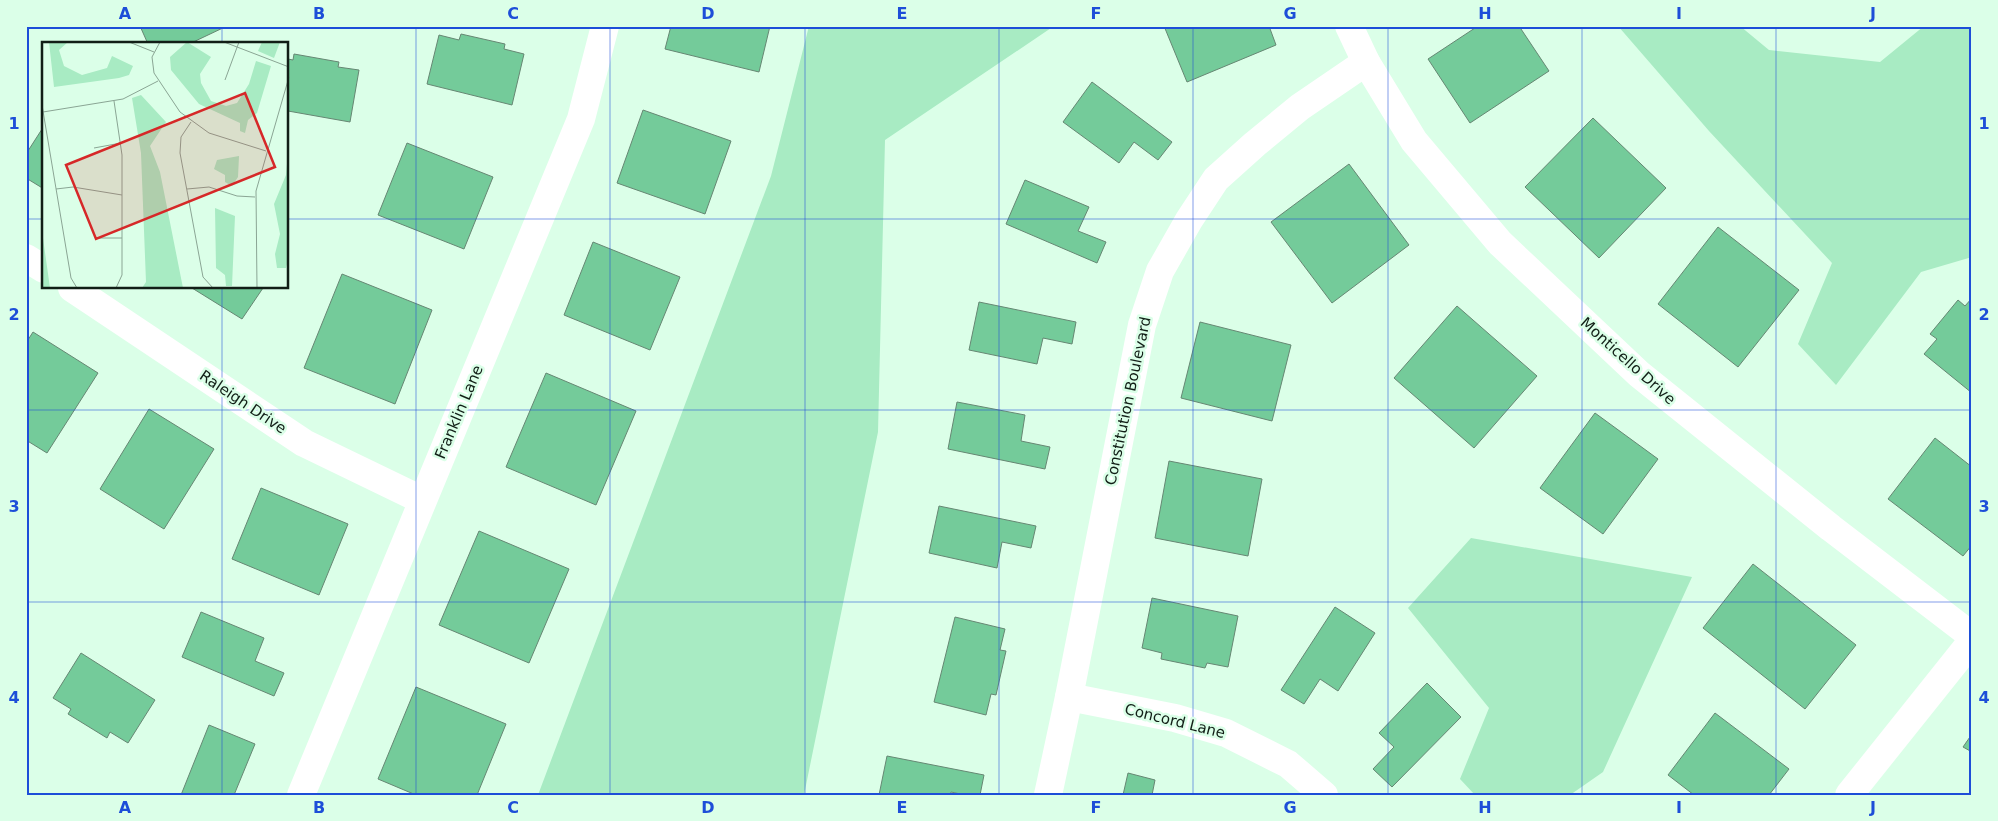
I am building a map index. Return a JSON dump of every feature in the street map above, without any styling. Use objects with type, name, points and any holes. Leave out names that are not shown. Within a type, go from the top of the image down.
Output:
[{"type":"street","name":"Franklin Lane","points":[[301,795],[581,118],[605,26]]},
{"type":"street","name":"Monticello Drive","points":[[1349,26],[1366,62],[1414,141],[1500,243],[1639,374],[1831,528],[1972,636]]},
{"type":"street","name":"Constitution Boulevard","points":[[1048,795],[1142,325],[1160,270],[1189,220],[1216,179],[1300,107],[1366,62]]},
{"type":"street","points":[[26,258],[42,268]]},
{"type":"street","name":"Raleigh Drive","points":[[73,289],[304,443],[422,500]]},
{"type":"street","points":[[1849,795],[1972,641]]},
{"type":"street","name":"Concord Lane","points":[[1069,697],[1175,718],[1226,733],[1288,764],[1324,795]]},
{"type":"green space","points":[[809,26],[1054,26],[885,140],[878,432],[804,795],[538,795],[771,176]]},
{"type":"green space","points":[[1618,26],[1740,26],[1769,50],[1880,62],[1924,26],[1972,26],[1972,257],[1921,272],[1836,385],[1798,344],[1832,263],[1709,131]]},
{"type":"green space","points":[[1471,538],[1692,577],[1603,772],[1570,795],[1475,795],[1460,779],[1489,708],[1408,608]]},
{"type":"building","points":[[140,26],[227,26],[193,42],[147,42]]},
{"type":"building","points":[[671,26],[770,26],[759,72],[665,49]]},
{"type":"building","points":[[1164,26],[1269,26],[1276,45],[1187,82]]},
{"type":"building","points":[[1478,26],[1519,26],[1549,71],[1470,123],[1428,59]]},
{"type":"building","points":[[461,34],[505,44],[504,49],[524,54],[512,105],[427,84],[439,35],[459,40]]},
{"type":"building","points":[[294,54],[339,62],[338,67],[359,70],[350,122],[289,111],[289,59],[293,60]]},
{"type":"building","points":[[1092,82],[1172,142],[1158,160],[1134,142],[1119,163],[1063,122]]},
{"type":"building","points":[[643,110],[731,141],[705,214],[617,183]]},
{"type":"building","points":[[1593,118],[1666,188],[1599,258],[1525,187]]},
{"type":"building","points":[[42,129],[42,188],[26,178],[26,154]]},
{"type":"building","points":[[407,143],[493,177],[464,249],[378,215]]},
{"type":"building","points":[[1349,164],[1409,245],[1332,303],[1271,222]]},
{"type":"building","points":[[1025,180],[1089,207],[1078,231],[1106,242],[1097,263],[1006,224]]},
{"type":"building","points":[[1718,227],[1799,290],[1738,367],[1658,304]]},
{"type":"building","points":[[593,242],[680,277],[650,350],[564,315]]},
{"type":"building","points":[[342,274],[432,310],[395,404],[304,368]]},
{"type":"building","points":[[194,289],[262,289],[242,319]]},
{"type":"building","points":[[1972,298],[1972,393],[1924,354],[1937,339],[1930,334],[1958,300],[1965,306]]},
{"type":"building","points":[[979,302],[1076,322],[1072,344],[1043,338],[1037,364],[969,350]]},
{"type":"building","points":[[1457,306],[1537,376],[1474,448],[1394,378]]},
{"type":"building","points":[[1200,322],[1291,345],[1272,421],[1181,398]]},
{"type":"building","points":[[33,332],[98,373],[47,453],[26,440],[26,343]]},
{"type":"building","points":[[546,373],[636,411],[596,505],[506,467]]},
{"type":"building","points":[[957,402],[1025,415],[1021,441],[1050,447],[1045,469],[948,449]]},
{"type":"building","points":[[149,409],[214,449],[164,529],[100,489]]},
{"type":"building","points":[[1595,413],[1658,459],[1603,534],[1540,488]]},
{"type":"building","points":[[1935,438],[1972,467],[1972,545],[1963,556],[1888,499]]},
{"type":"building","points":[[1169,461],[1262,479],[1248,556],[1155,538]]},
{"type":"building","points":[[261,488],[348,524],[319,595],[232,559]]},
{"type":"building","points":[[939,506],[1036,526],[1031,548],[1002,542],[997,568],[929,553]]},
{"type":"building","points":[[479,531],[569,569],[529,663],[439,625]]},
{"type":"building","points":[[1753,564],[1856,645],[1805,709],[1703,628]]},
{"type":"building","points":[[1152,598],[1238,616],[1228,667],[1207,663],[1205,668],[1161,659],[1162,653],[1142,648]]},
{"type":"building","points":[[1335,607],[1375,633],[1338,691],[1320,679],[1304,704],[1281,690]]},
{"type":"building","points":[[201,612],[264,638],[255,661],[284,673],[274,696],[182,657]]},
{"type":"building","points":[[955,617],[1005,629],[1000,650],[1006,651],[996,695],[991,694],[986,715],[934,702]]},
{"type":"building","points":[[81,653],[155,700],[128,743],[110,732],[107,738],[68,714],[71,709],[53,698]]},
{"type":"building","points":[[1427,683],[1461,717],[1392,787],[1373,769],[1394,747],[1379,733]]},
{"type":"building","points":[[416,687],[506,724],[477,795],[416,795],[378,779]]},
{"type":"building","points":[[1715,713],[1789,769],[1769,795],[1694,795],[1668,775]]},
{"type":"building","points":[[209,725],[255,744],[234,795],[181,795]]},
{"type":"building","points":[[1972,734],[1972,752],[1963,747]]},
{"type":"building","points":[[887,756],[984,775],[980,795],[965,795],[951,792],[950,795],[879,795]]},
{"type":"building","points":[[1128,773],[1155,780],[1152,795],[1123,795]]}]
